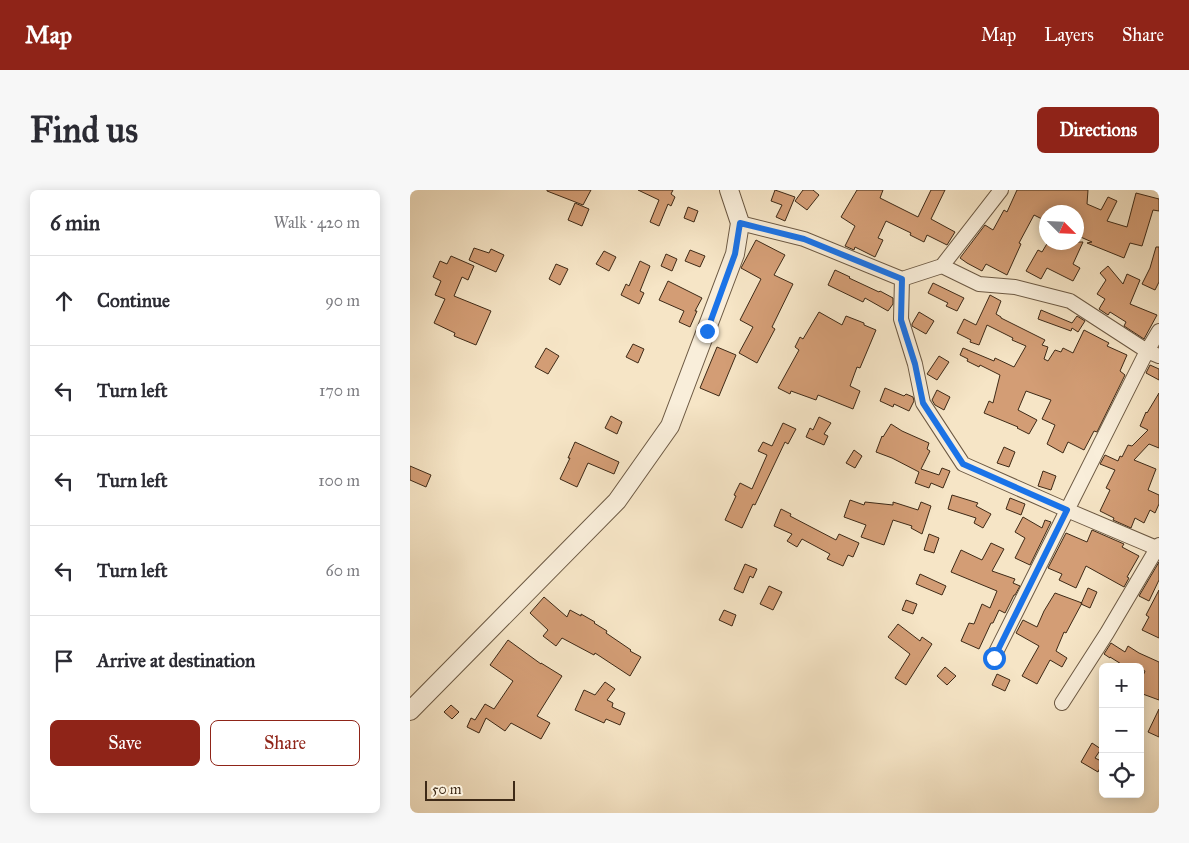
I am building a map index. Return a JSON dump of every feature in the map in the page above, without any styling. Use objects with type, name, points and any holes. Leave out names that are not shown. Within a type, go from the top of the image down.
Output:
[{"type":"street","points":[[410,711],[618,501],[670,426],[735,254],[740,223],[729,190]]},
{"type":"street","points":[[740,223],[804,239],[902,279],[942,266],[1001,190]]},
{"type":"street","points":[[942,266],[978,284],[1015,287],[1070,301],[1153,353]]},
{"type":"street","points":[[902,279],[901,320],[915,364],[923,403],[963,464],[1158,548],[1062,703]]},
{"type":"street","points":[[994,658],[1067,510],[1153,353],[1159,331]]},
{"type":"building","points":[[547,190],[591,190],[583,205]]},
{"type":"building","points":[[638,190],[673,190],[671,194],[675,197],[671,206],[668,204],[659,226],[650,222],[659,200]]},
{"type":"building","points":[[775,190],[795,197],[785,221],[776,217],[782,205],[771,201]]},
{"type":"building","points":[[803,190],[813,190],[819,195],[807,210],[795,201]]},
{"type":"building","points":[[857,190],[883,190],[880,198],[918,217],[931,190],[945,190],[931,219],[955,232],[947,245],[927,235],[924,242],[910,235],[911,233],[886,221],[878,238],[883,240],[875,257],[855,247],[854,250],[845,246],[855,226],[841,217]]},
{"type":"building","points":[[1017,190],[1088,190],[1087,204],[1101,210],[1108,197],[1117,201],[1107,221],[1127,227],[1136,193],[1159,199],[1159,211],[1153,210],[1142,246],[1130,243],[1124,258],[1087,243],[1092,242],[1084,238],[1084,205],[1039,205],[1039,218],[1034,215],[1019,243],[1021,244],[1007,275],[986,264],[982,271],[960,258],[985,225],[993,230],[1004,210],[1007,212]]},
{"type":"building","points":[[575,203],[589,209],[582,226],[568,220]]},
{"type":"building","points":[[688,207],[698,211],[694,222],[684,218]]},
{"type":"building","points":[[756,240],[785,255],[774,275],[793,284],[772,327],[775,329],[757,363],[739,353],[753,327],[740,320],[761,279],[741,268]]},
{"type":"building","points":[[1156,247],[1159,247],[1159,282],[1155,290],[1142,284],[1150,268]]},
{"type":"building","points":[[474,248],[489,253],[491,249],[504,255],[496,272],[469,260]]},
{"type":"building","points":[[690,250],[705,256],[700,267],[685,261]]},
{"type":"building","points":[[1038,250],[1042,252],[1043,250],[1079,250],[1073,264],[1080,268],[1073,281],[1047,268],[1041,279],[1026,271]]},
{"type":"building","points":[[604,251],[616,257],[609,271],[596,264]]},
{"type":"building","points":[[666,254],[677,259],[672,271],[661,266]]},
{"type":"building","points":[[451,256],[474,266],[468,280],[462,277],[454,296],[491,311],[476,345],[454,336],[455,333],[434,323],[445,299],[435,295],[441,281],[433,277],[440,261],[447,264]]},
{"type":"building","points":[[640,261],[650,266],[640,291],[644,293],[639,304],[621,295],[626,284],[629,286]]},
{"type":"building","points":[[556,264],[568,269],[560,285],[549,279]]},
{"type":"building","points":[[1108,266],[1123,284],[1127,274],[1140,280],[1130,304],[1157,315],[1144,339],[1124,326],[1126,322],[1110,312],[1108,315],[1099,309],[1105,299],[1097,294],[1106,280],[1100,273]]},
{"type":"building","points":[[835,270],[893,298],[893,304],[888,311],[865,298],[863,302],[828,285]]},
{"type":"building","points":[[668,281],[702,298],[690,327],[679,322],[684,311],[659,300]]},
{"type":"building","points":[[933,283],[964,298],[957,311],[946,306],[948,303],[928,293]]},
{"type":"building","points":[[990,295],[1001,301],[996,314],[1045,340],[1042,345],[1048,347],[1044,359],[1048,361],[1055,350],[1061,352],[1063,348],[1073,353],[1084,330],[1109,343],[1107,346],[1127,355],[1120,371],[1125,375],[1097,432],[1094,431],[1084,450],[1068,442],[1063,453],[1047,444],[1055,425],[1042,419],[1051,400],[1026,391],[1018,410],[1037,420],[1029,434],[1018,427],[984,413],[989,401],[993,403],[1000,375],[967,361],[968,359],[960,355],[963,348],[994,361],[995,358],[1014,367],[1026,346],[987,325],[979,345],[970,342],[971,340],[957,333],[964,319],[976,325]]},
{"type":"building","points":[[1041,310],[1072,323],[1077,316],[1085,321],[1078,332],[1072,328],[1071,331],[1038,319]]},
{"type":"building","points":[[819,312],[842,325],[846,316],[876,330],[860,368],[857,367],[850,386],[860,391],[853,409],[818,395],[816,400],[791,391],[790,394],[778,388],[799,350],[795,347],[800,337],[803,339]]},
{"type":"building","points":[[919,312],[934,321],[926,334],[912,326]]},
{"type":"building","points":[[633,344],[644,349],[638,363],[626,357]]},
{"type":"building","points":[[717,347],[736,355],[719,396],[700,388]]},
{"type":"building","points":[[546,348],[559,356],[548,374],[535,367]]},
{"type":"building","points":[[939,356],[949,362],[937,380],[927,374]]},
{"type":"building","points":[[1150,365],[1159,369],[1159,380],[1146,373]]},
{"type":"building","points":[[885,388],[904,396],[906,394],[913,397],[914,401],[909,411],[894,404],[893,407],[880,401]]},
{"type":"building","points":[[937,390],[950,397],[944,410],[935,405],[932,400]]},
{"type":"building","points":[[1159,393],[1159,448],[1149,444],[1134,460],[1156,469],[1148,490],[1159,495],[1159,504],[1155,513],[1150,510],[1144,523],[1135,518],[1131,528],[1113,520],[1114,518],[1100,511],[1110,490],[1106,488],[1115,470],[1100,464],[1105,455],[1118,461],[1128,445],[1132,446],[1148,430],[1140,426],[1146,412]]},
{"type":"building","points":[[611,416],[622,422],[617,434],[605,428]]},
{"type":"building","points":[[819,417],[831,423],[824,434],[828,436],[824,445],[806,437],[810,428],[813,430]]},
{"type":"building","points":[[783,423],[796,429],[788,444],[785,442],[742,528],[725,520],[740,483],[752,489],[767,455],[758,451],[763,442],[772,446]]},
{"type":"building","points":[[891,424],[929,443],[927,449],[930,451],[921,469],[939,475],[942,468],[950,471],[943,488],[931,483],[929,488],[915,483],[919,472],[876,452],[882,436]]},
{"type":"building","points":[[575,442],[619,462],[614,474],[588,463],[577,487],[560,479]]},
{"type":"building","points":[[1004,447],[1015,452],[1009,467],[997,463]]},
{"type":"building","points":[[854,450],[862,456],[855,468],[846,463]]},
{"type":"building","points":[[410,466],[431,475],[426,487],[410,480]]},
{"type":"building","points":[[1043,471],[1056,476],[1051,490],[1038,486]]},
{"type":"building","points":[[952,495],[978,503],[976,506],[991,514],[983,528],[974,523],[976,518],[948,509]]},
{"type":"building","points":[[1010,498],[1025,504],[1021,515],[1006,509]]},
{"type":"building","points":[[850,500],[864,505],[865,502],[893,505],[893,502],[918,510],[921,502],[931,506],[922,534],[911,528],[912,526],[893,520],[884,545],[861,537],[866,525],[844,517]]},
{"type":"building","points":[[781,509],[791,514],[790,516],[836,540],[839,534],[859,543],[853,557],[848,555],[843,566],[827,559],[830,554],[802,539],[797,547],[787,541],[792,534],[774,526]]},
{"type":"building","points":[[1023,517],[1042,528],[1045,520],[1051,522],[1030,565],[1015,558],[1025,538],[1015,532]]},
{"type":"building","points":[[1092,530],[1124,544],[1122,547],[1139,556],[1127,577],[1129,578],[1124,587],[1086,566],[1076,588],[1059,580],[1062,574],[1048,568],[1066,533],[1087,542]]},
{"type":"building","points":[[929,534],[939,538],[934,553],[924,550]]},
{"type":"building","points":[[991,543],[1004,549],[992,571],[1015,579],[1013,583],[1020,586],[1005,613],[999,610],[979,649],[961,641],[969,623],[974,624],[982,604],[990,608],[997,591],[951,572],[961,550],[982,560]]},
{"type":"building","points":[[1159,562],[1159,580],[1149,601],[1139,596]]},
{"type":"building","points":[[745,564],[757,569],[753,578],[750,576],[743,593],[734,589]]},
{"type":"building","points":[[920,574],[946,586],[942,595],[916,584]]},
{"type":"building","points":[[769,586],[782,592],[773,610],[760,604]]},
{"type":"building","points":[[1088,588],[1097,592],[1090,608],[1081,604]]},
{"type":"building","points":[[1159,590],[1159,638],[1142,630],[1149,617],[1146,615]]},
{"type":"building","points":[[1055,593],[1082,603],[1066,633],[1064,632],[1056,651],[1067,658],[1062,667],[1050,660],[1037,684],[1022,676],[1039,646],[1016,633],[1023,620],[1037,627]]},
{"type":"building","points":[[544,597],[567,617],[570,610],[595,622],[607,631],[606,633],[641,657],[630,676],[595,653],[594,655],[562,638],[556,646],[543,636],[548,630],[530,613]]},
{"type":"building","points":[[906,600],[917,604],[913,614],[902,610]]},
{"type":"building","points":[[724,610],[736,615],[732,626],[719,620]]},
{"type":"building","points":[[898,624],[920,641],[922,637],[932,644],[906,685],[895,678],[910,654],[888,637]]},
{"type":"building","points":[[508,640],[541,664],[562,676],[537,716],[550,723],[541,739],[511,723],[505,731],[486,718],[479,733],[467,727],[471,718],[475,720],[485,704],[494,709],[513,681],[490,665]]},
{"type":"building","points":[[1111,643],[1125,652],[1128,646],[1159,662],[1159,700],[1144,694],[1144,663],[1120,663],[1104,654]]},
{"type":"building","points":[[945,667],[956,676],[947,685],[937,676]]},
{"type":"building","points":[[997,674],[1010,680],[1005,691],[992,685]]},
{"type":"building","points":[[605,682],[615,689],[607,700],[613,703],[612,707],[625,713],[620,725],[606,719],[604,723],[575,710],[584,690],[595,695]]},
{"type":"building","points":[[451,705],[459,712],[452,719],[444,712]]},
{"type":"building","points":[[1159,709],[1159,737],[1148,732]]},
{"type":"building","points":[[1092,743],[1099,748],[1099,752],[1095,758],[1099,760],[1098,772],[1081,762]]},
{"type":"route","points":[[707,331],[735,254],[740,223],[804,239],[902,279],[901,320],[915,364],[923,403],[963,464],[1067,510],[994,658]]}]
